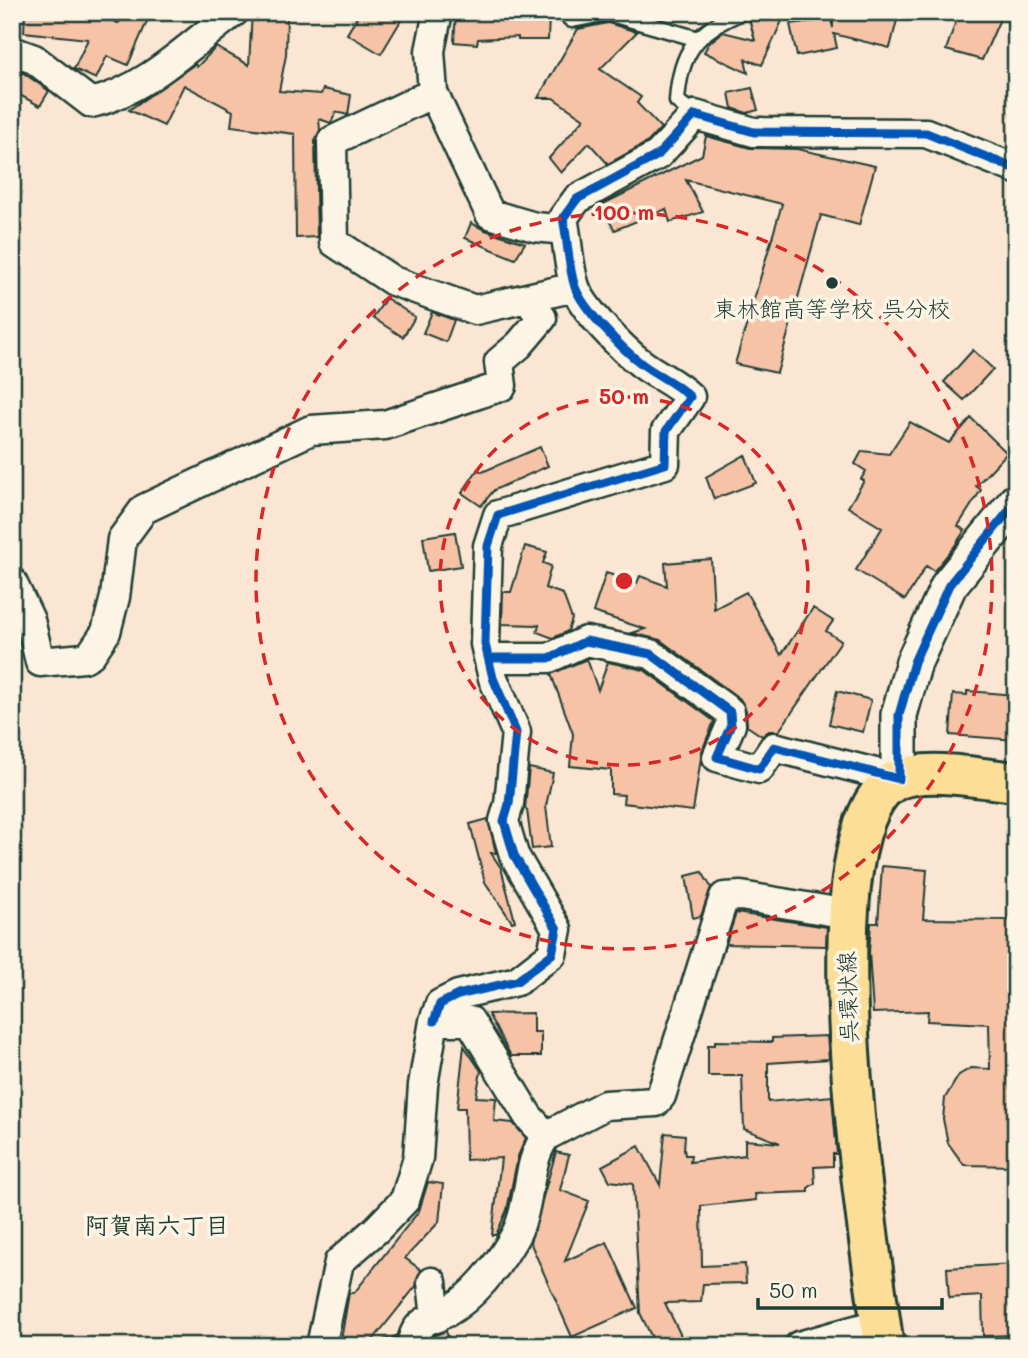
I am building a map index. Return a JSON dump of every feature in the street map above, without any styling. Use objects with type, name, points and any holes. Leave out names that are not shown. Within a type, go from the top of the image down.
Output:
[{"type":"main road","points":[[899,779],[937,775],[1016,782]]},
{"type":"main road","name":"呉環状線","points":[[882,1335],[850,1093],[845,936],[858,849],[873,803],[884,789],[899,779]]},
{"type":"street","points":[[12,51],[34,59],[91,103],[113,98],[134,87],[234,12]]},
{"type":"street","points":[[438,12],[430,51],[433,93],[490,214],[535,227],[565,229]]},
{"type":"street","points":[[433,93],[332,141],[334,242],[393,281],[475,310],[575,287]]},
{"type":"street","points":[[321,1346],[338,1262],[377,1229],[405,1199],[418,1157],[423,1084],[434,1021],[440,1004],[458,995],[517,981],[552,954],[557,929],[514,855],[504,821],[509,804],[516,732],[485,644],[488,545],[498,515],[665,464],[666,431],[690,397],[679,386],[641,364],[583,303],[575,287],[563,219],[577,199],[658,155],[695,115],[754,132],[926,133],[1016,169]]},
{"type":"street","points":[[12,582],[30,620],[40,662],[84,658],[91,654],[106,632],[115,597],[122,539],[144,509],[311,430],[385,425],[502,386],[499,362],[519,345],[542,318],[527,298]]},
{"type":"street","points":[[489,658],[549,658],[586,641],[651,654],[730,712],[731,724],[717,757],[759,769],[774,747],[899,779],[899,715],[914,662],[949,586],[1016,502]]},
{"type":"street","points":[[411,1346],[413,1335],[424,1322],[460,1303],[492,1270],[513,1240],[526,1213],[535,1151],[546,1136],[605,1105],[656,1102],[661,1096],[724,897],[741,896],[848,914]]},
{"type":"street","points":[[434,1021],[470,1021],[528,1115],[546,1136]]},
{"type":"street","points":[[432,1282],[436,1318]]},
{"type":"street","points":[[799,1346],[882,1335]]},
{"type":"lane","points":[[562,12],[572,20],[608,13],[695,38]]},
{"type":"lane","points":[[695,115],[677,102],[678,75],[695,38],[742,12]]},
{"type":"building","points":[[25,12],[93,12],[118,23],[124,18],[149,17],[128,65],[107,56],[96,79],[74,69],[88,39],[24,32]]},
{"type":"building","points":[[252,12],[287,12],[286,55],[279,91],[321,94],[323,89],[351,95],[348,115],[336,112],[331,123],[319,119],[320,130],[315,141],[317,237],[296,238],[295,134],[231,126],[233,111],[184,85],[164,126],[129,110],[195,64],[197,67],[216,47],[249,65]]},
{"type":"building","points":[[360,12],[406,12],[381,54],[347,34]]},
{"type":"building","points":[[456,12],[532,12],[549,16],[548,40],[518,40],[518,37],[478,39],[477,44],[454,42]]},
{"type":"building","points":[[752,12],[786,12],[762,65],[745,59],[748,73],[704,52],[709,43],[723,32],[755,40],[749,19]]},
{"type":"building","points":[[833,12],[899,12],[890,48],[834,34],[837,48],[797,56],[790,24],[831,19],[833,28]]},
{"type":"building","points":[[959,12],[1003,12],[982,60],[946,50]]},
{"type":"building","points":[[608,23],[637,32],[600,69],[641,97],[637,103],[661,128],[648,142],[608,164],[589,143],[561,173],[549,158],[584,119],[553,98],[538,98],[578,29]]},
{"type":"building","points":[[22,72],[49,91],[40,106],[12,91]]},
{"type":"building","points":[[752,88],[758,110],[747,113],[732,108],[729,93]]},
{"type":"building","points":[[706,136],[750,148],[797,149],[875,166],[859,225],[821,215],[777,373],[735,364],[782,204],[686,180],[703,212],[670,222],[666,209],[615,230],[599,206],[702,155]]},
{"type":"building","points":[[471,223],[525,243],[515,259],[465,238]]},
{"type":"building","points":[[386,298],[415,317],[403,337],[373,318]]},
{"type":"building","points":[[432,312],[454,320],[446,342],[423,333]]},
{"type":"building","points":[[973,350],[993,369],[964,400],[944,382]]},
{"type":"building","points":[[971,418],[1007,453],[976,486],[981,490],[958,526],[965,530],[954,547],[934,571],[926,566],[905,600],[856,570],[882,528],[848,507],[864,481],[861,479],[866,471],[855,464],[862,451],[889,454],[910,422],[949,443]]},
{"type":"building","points":[[540,447],[548,466],[494,490],[481,506],[462,493],[478,469],[482,472]]},
{"type":"building","points":[[745,455],[756,483],[714,499],[706,477]]},
{"type":"building","points":[[455,532],[461,566],[428,571],[423,537]]},
{"type":"building","points":[[525,546],[547,552],[543,563],[551,566],[545,588],[563,594],[572,619],[568,631],[553,638],[537,632],[539,625],[502,624],[503,592],[511,592]]},
{"type":"building","points":[[711,559],[714,609],[746,592],[781,655],[813,608],[833,621],[826,631],[841,641],[779,731],[769,731],[762,736],[747,726],[746,710],[740,699],[660,640],[632,633],[645,629],[593,612],[606,573],[637,583],[640,576],[667,586],[665,563]]},
{"type":"building","points":[[587,659],[598,690],[608,662],[644,670],[714,721],[702,751],[693,811],[623,803],[624,795],[611,794],[611,770],[570,766],[573,734],[551,674]]},
{"type":"building","points":[[837,691],[871,700],[863,732],[829,724]]},
{"type":"building","points":[[967,691],[1016,695],[1016,740],[950,735],[953,694],[967,695]]},
{"type":"building","points":[[529,768],[553,773],[546,806],[551,847],[532,849],[525,809]]},
{"type":"building","points":[[488,819],[496,853],[491,853],[501,868],[515,921],[512,922],[485,882],[470,824]]},
{"type":"building","points":[[882,866],[927,870],[923,919],[1016,920],[1016,1166],[964,1165],[948,1143],[943,1119],[945,1098],[959,1075],[971,1068],[990,1069],[989,1024],[927,1021],[928,1011],[873,1013],[869,952],[871,923],[878,923]]},
{"type":"building","points":[[702,872],[711,887],[701,916],[693,918],[686,876]]},
{"type":"building","points":[[736,913],[827,927],[826,946],[726,944]]},
{"type":"building","points":[[533,1013],[533,1032],[541,1032],[541,1056],[511,1056],[488,1014]]},
{"type":"building","points":[[827,1036],[829,1059],[768,1063],[768,1102],[832,1096],[837,1154],[833,1154],[833,1166],[814,1167],[815,1183],[808,1188],[808,1192],[755,1194],[756,1200],[701,1206],[702,1266],[745,1264],[746,1283],[703,1284],[701,1302],[665,1303],[686,1346],[656,1346],[640,1313],[633,1184],[610,1181],[602,1166],[639,1146],[660,1185],[665,1133],[685,1135],[685,1155],[691,1155],[690,1162],[745,1155],[745,1140],[780,1143],[744,1129],[742,1076],[708,1076],[708,1045],[715,1045],[715,1041],[772,1042],[772,1038]]},
{"type":"building","points":[[464,1046],[481,1071],[476,1097],[496,1098],[494,1121],[513,1123],[526,1138],[518,1156],[507,1210],[496,1235],[492,1235],[501,1158],[466,1160],[465,1108],[457,1108]]},
{"type":"building","points":[[556,1152],[569,1155],[560,1190],[589,1201],[565,1261],[607,1242],[637,1308],[572,1337],[530,1242]]},
{"type":"building","points":[[428,1182],[443,1184],[439,1222],[405,1258],[421,1270],[416,1286],[368,1346],[340,1346],[349,1293],[354,1293],[419,1211]]},
{"type":"building","points":[[1013,1264],[1016,1320],[1012,1320],[1012,1335],[983,1336],[982,1296],[949,1298],[947,1268]]},
{"type":"building","points":[[446,1331],[451,1346],[428,1346],[433,1336]]},
{"type":"building","points":[[396,1336],[395,1346],[379,1346],[378,1342]]},
{"type":"cycle path","points":[[434,1021],[440,1004],[458,995],[517,981],[552,954],[557,929],[514,855],[504,821],[509,804],[516,732],[493,678],[485,644],[488,546],[498,515],[665,464],[666,431],[690,397],[634,357],[614,339],[586,306],[575,287],[563,218],[577,199],[658,155],[695,115],[754,132],[926,133],[1016,169]]},
{"type":"cycle path","points":[[489,658],[549,658],[586,641],[651,654],[730,712],[731,725],[717,757],[759,769],[774,747],[899,779],[899,715],[914,662],[949,585],[1016,502]]},
{"type":"place","name":"東林館高等学校 呉分校","points":[[832,283]]},
{"type":"district","name":"阿賀南六丁目","points":[[157,1224]]}]
